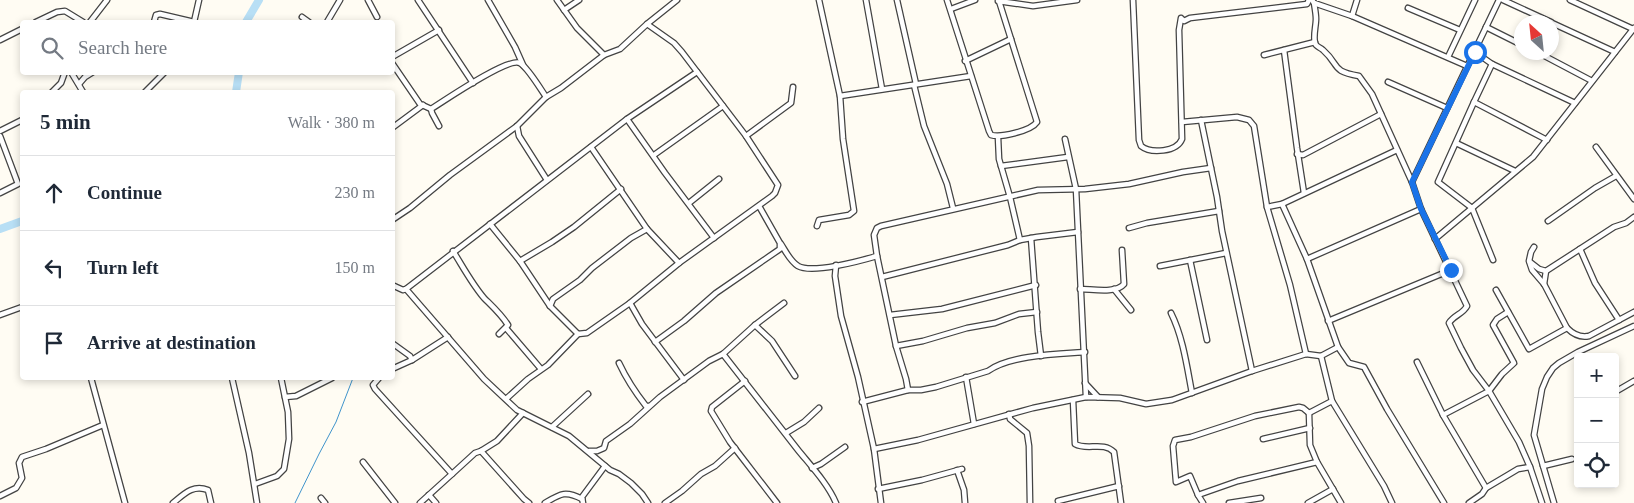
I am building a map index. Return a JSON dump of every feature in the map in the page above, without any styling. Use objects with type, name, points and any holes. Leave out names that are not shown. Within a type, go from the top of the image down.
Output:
[{"type":"street","points":[[92,20],[107,0]]},
{"type":"street","points":[[194,20],[199,0]]},
{"type":"street","points":[[328,20],[340,0]]},
{"type":"street","points":[[368,0],[377,17]]},
{"type":"street","points":[[418,0],[473,83]]},
{"type":"street","points":[[488,0],[515,47],[523,66],[546,97]]},
{"type":"street","points":[[556,0],[577,28],[604,55]]},
{"type":"street","points":[[564,10],[578,0]]},
{"type":"street","points":[[395,218],[517,126],[546,97],[561,88],[604,55],[620,49],[647,24],[678,0]]},
{"type":"street","points":[[817,226],[819,220],[849,215],[854,211],[843,139],[840,96],[819,0]]},
{"type":"street","points":[[866,0],[882,90]]},
{"type":"street","points":[[897,0],[924,126],[947,184],[954,208]]},
{"type":"street","points":[[947,0],[989,131],[991,135],[998,137],[1030,128],[1037,122],[998,1],[1033,6],[1077,0]]},
{"type":"street","points":[[951,9],[975,0]]},
{"type":"street","points":[[1133,0],[1138,134],[1141,146],[1150,151],[1174,148],[1182,139],[1179,30],[1181,18],[1184,21],[1306,4],[1312,1],[1352,16],[1467,66]]},
{"type":"street","points":[[1352,16],[1357,0]]},
{"type":"street","points":[[1448,57],[1475,2],[1468,0]]},
{"type":"street","points":[[1412,182],[1486,27],[1501,0],[1534,15]]},
{"type":"street","points":[[1435,240],[1533,157],[1634,28],[1570,0]]},
{"type":"street","points":[[1312,1],[1316,18],[1316,46],[1322,49],[1342,73],[1361,78],[1372,94],[1412,182],[1421,209],[1435,240],[1468,306],[1465,311],[1449,323],[1473,370],[1489,391],[1519,442],[1542,503]]},
{"type":"street","points":[[1408,8],[1460,30]]},
{"type":"street","points":[[40,20],[65,10],[80,20]]},
{"type":"street","points":[[155,20],[156,15],[160,14],[186,20]]},
{"type":"street","points":[[302,17],[307,20]]},
{"type":"street","points":[[506,399],[554,360],[578,334],[587,333],[630,303],[679,263],[775,193],[778,185],[746,136],[674,43],[647,24]]},
{"type":"street","points":[[1486,27],[1514,41]]},
{"type":"street","points":[[1559,27],[1615,52]]},
{"type":"street","points":[[0,40],[20,30]]},
{"type":"street","points":[[395,54],[439,30]]},
{"type":"street","points":[[965,61],[1010,39]]},
{"type":"street","points":[[1264,54],[1315,42]]},
{"type":"street","points":[[1284,50],[1297,154],[1304,193]]},
{"type":"street","points":[[1475,52],[1492,64],[1575,103]]},
{"type":"street","points":[[1552,60],[1592,81]]},
{"type":"street","points":[[431,109],[473,83],[511,63],[516,62],[523,66]]},
{"type":"street","points":[[1492,64],[1438,182],[1472,208],[1493,260]]},
{"type":"street","points":[[395,67],[420,104],[431,109],[439,126]]},
{"type":"street","points":[[395,286],[403,290],[406,288],[627,119],[697,72]]},
{"type":"street","points":[[54,90],[61,83],[64,75]]},
{"type":"street","points":[[73,75],[83,90]]},
{"type":"street","points":[[79,84],[88,75]]},
{"type":"street","points":[[147,90],[162,75]]},
{"type":"street","points":[[840,96],[971,76]]},
{"type":"street","points":[[1388,82],[1447,108]]},
{"type":"street","points":[[746,136],[791,103],[793,87]]},
{"type":"street","points":[[1474,102],[1547,140]]},
{"type":"street","points":[[395,126],[423,105]]},
{"type":"street","points":[[654,155],[723,106]]},
{"type":"street","points":[[1297,154],[1303,154],[1381,114]]},
{"type":"street","points":[[1182,122],[1237,117],[1245,118],[1254,126],[1267,207],[1290,285],[1306,354]]},
{"type":"street","points":[[627,119],[714,238]]},
{"type":"street","points":[[1201,120],[1226,253],[1252,371]]},
{"type":"street","points":[[0,131],[20,121]]},
{"type":"street","points":[[517,126],[519,136],[547,180]]},
{"type":"street","points":[[0,136],[18,184],[0,193]]},
{"type":"street","points":[[998,137],[999,159],[1020,240]]},
{"type":"street","points":[[1065,139],[1076,189],[1086,397]]},
{"type":"street","points":[[1456,143],[1515,171]]},
{"type":"street","points":[[591,147],[647,229],[679,263]]},
{"type":"street","points":[[1596,147],[1634,199]]},
{"type":"street","points":[[1267,207],[1282,204],[1397,150]]},
{"type":"street","points":[[1001,166],[1068,157]]},
{"type":"street","points":[[908,390],[896,346],[877,256],[874,236],[876,228],[954,208],[1038,190],[1076,189],[1129,184],[1211,168]]},
{"type":"street","points":[[1548,221],[1595,188],[1616,176]]},
{"type":"street","points":[[689,203],[720,179]]},
{"type":"street","points":[[520,261],[566,232],[621,189]]},
{"type":"street","points":[[1282,204],[1307,259],[1338,347],[1349,363],[1364,367],[1444,503]]},
{"type":"street","points":[[759,206],[790,260],[805,269],[836,265],[877,256]]},
{"type":"street","points":[[1307,259],[1421,209]]},
{"type":"street","points":[[1129,228],[1147,223],[1218,211]]},
{"type":"street","points":[[1544,284],[1546,271],[1614,227],[1626,223],[1634,217]]},
{"type":"street","points":[[490,224],[520,261],[550,306],[578,334]]},
{"type":"street","points":[[550,306],[553,299],[580,280],[592,268],[631,238],[647,229]]},
{"type":"street","points":[[882,277],[1008,245],[1020,240],[1078,232]]},
{"type":"street","points":[[1031,238],[1042,356]]},
{"type":"street","points":[[655,342],[684,321],[716,293],[780,249],[780,243]]},
{"type":"street","points":[[1534,248],[1529,261],[1532,270],[1544,284],[1567,328],[1573,334],[1586,337],[1634,312]]},
{"type":"street","points":[[1580,249],[1594,283],[1620,320]]},
{"type":"street","points":[[1080,289],[1114,289],[1122,287],[1124,284],[1122,250]]},
{"type":"street","points":[[454,251],[465,272],[508,325],[500,334]]},
{"type":"street","points":[[1160,266],[1226,253]]},
{"type":"street","points":[[1190,260],[1207,340]]},
{"type":"street","points":[[1529,261],[1539,269],[1546,271]]},
{"type":"street","points":[[836,265],[835,276],[841,316],[858,377],[862,402],[874,449],[881,503]]},
{"type":"street","points":[[1328,321],[1451,270]]},
{"type":"street","points":[[890,316],[942,310],[1036,285]]},
{"type":"street","points":[[406,288],[484,380],[517,410],[569,436],[605,466],[631,483],[648,503]]},
{"type":"street","points":[[1114,289],[1131,310]]},
{"type":"street","points":[[1496,290],[1529,349],[1567,328]]},
{"type":"street","points":[[545,298],[553,299]]},
{"type":"street","points":[[630,303],[655,342],[684,380]]},
{"type":"street","points":[[589,451],[597,451],[604,448],[606,441],[630,424],[649,406],[709,361],[723,354],[754,325],[784,303]]},
{"type":"street","points":[[0,315],[20,308]]},
{"type":"street","points":[[896,346],[923,341],[966,328],[995,323],[1019,314],[1037,312]]},
{"type":"street","points":[[1443,415],[1489,391],[1502,374],[1514,363],[1493,325],[1508,312]]},
{"type":"street","points":[[1171,313],[1185,356],[1192,393]]},
{"type":"street","points":[[754,325],[772,341],[795,376]]},
{"type":"street","points":[[1554,503],[1534,435],[1542,389],[1550,372],[1559,363],[1634,326]]},
{"type":"street","points":[[506,328],[541,369]]},
{"type":"street","points":[[395,368],[448,337]]},
{"type":"street","points":[[395,345],[410,356],[412,360]]},
{"type":"street","points":[[874,449],[918,440],[1009,414],[1086,397],[1120,398],[1146,404],[1172,400],[1306,354],[1321,356],[1338,347]]},
{"type":"street","points":[[862,402],[908,390],[936,387],[1022,358],[1085,352]]},
{"type":"street","points":[[723,354],[762,406],[786,433],[836,503]]},
{"type":"street","points":[[1321,356],[1332,401],[1384,486],[1392,503]]},
{"type":"street","points":[[1416,362],[1443,415],[1486,488]]},
{"type":"street","points":[[619,363],[626,378],[640,399],[646,406],[649,406]]},
{"type":"street","points":[[966,377],[974,424]]},
{"type":"street","points":[[92,380],[125,503]]},
{"type":"street","points":[[232,380],[255,484],[257,503]]},
{"type":"street","points":[[255,484],[278,476],[283,472],[289,439],[288,412],[281,380]]},
{"type":"street","points":[[285,397],[296,396],[328,380]]},
{"type":"street","points":[[378,380],[373,386],[375,389],[452,474]]},
{"type":"street","points":[[745,381],[712,407],[711,411],[735,448],[777,503]]},
{"type":"street","points":[[1619,390],[1634,381]]},
{"type":"street","points":[[1085,382],[1098,397]]},
{"type":"street","points":[[552,427],[588,394]]},
{"type":"street","points":[[1073,400],[1075,444],[1078,446],[1102,446],[1112,450],[1115,456],[1121,503]]},
{"type":"street","points":[[1309,413],[1332,401]]},
{"type":"street","points":[[1203,503],[1190,476],[1176,482],[1173,446],[1175,440],[1191,437],[1255,416],[1299,407],[1309,413],[1310,445],[1317,462],[1342,503]]},
{"type":"street","points":[[786,433],[804,422],[818,408]]},
{"type":"street","points":[[420,503],[475,454],[497,441],[523,413]]},
{"type":"street","points":[[1009,414],[1010,419],[1027,434],[1030,503]]},
{"type":"street","points":[[0,496],[16,488],[22,478],[19,463],[22,457],[103,425]]},
{"type":"street","points":[[1263,439],[1310,428]]},
{"type":"street","points":[[812,468],[845,447]]},
{"type":"street","points":[[665,503],[701,474],[715,466],[735,448]]},
{"type":"street","points":[[599,460],[600,449]]},
{"type":"street","points":[[481,451],[524,499],[530,503]]},
{"type":"street","points":[[1543,466],[1572,459]]},
{"type":"street","points":[[363,462],[395,503]]},
{"type":"street","points":[[1198,495],[1238,481],[1317,462]]},
{"type":"street","points":[[545,503],[558,495],[566,493],[572,494],[582,501],[582,497],[605,466]]},
{"type":"street","points":[[1469,503],[1482,494],[1486,488],[1518,469],[1530,467]]},
{"type":"street","points":[[878,489],[922,480],[959,469],[965,503]]},
{"type":"street","points":[[1058,501],[1119,486]]},
{"type":"street","points":[[173,503],[194,487],[208,490],[211,503]]},
{"type":"street","points":[[1308,503],[1333,488]]},
{"type":"street","points":[[429,495],[436,503]]},
{"type":"street","points":[[320,498],[325,503]]},
{"type":"street","points":[[1229,503],[1261,498]]},
{"type":"waterway","points":[[247,20],[259,0]]},
{"type":"waterway","points":[[236,90],[239,75]]},
{"type":"waterway","points":[[0,229],[20,222]]},
{"type":"waterway","points":[[295,503],[336,422],[352,380]]},
{"type":"route","points":[[1451,270],[1421,209],[1412,182],[1475,52]]}]
